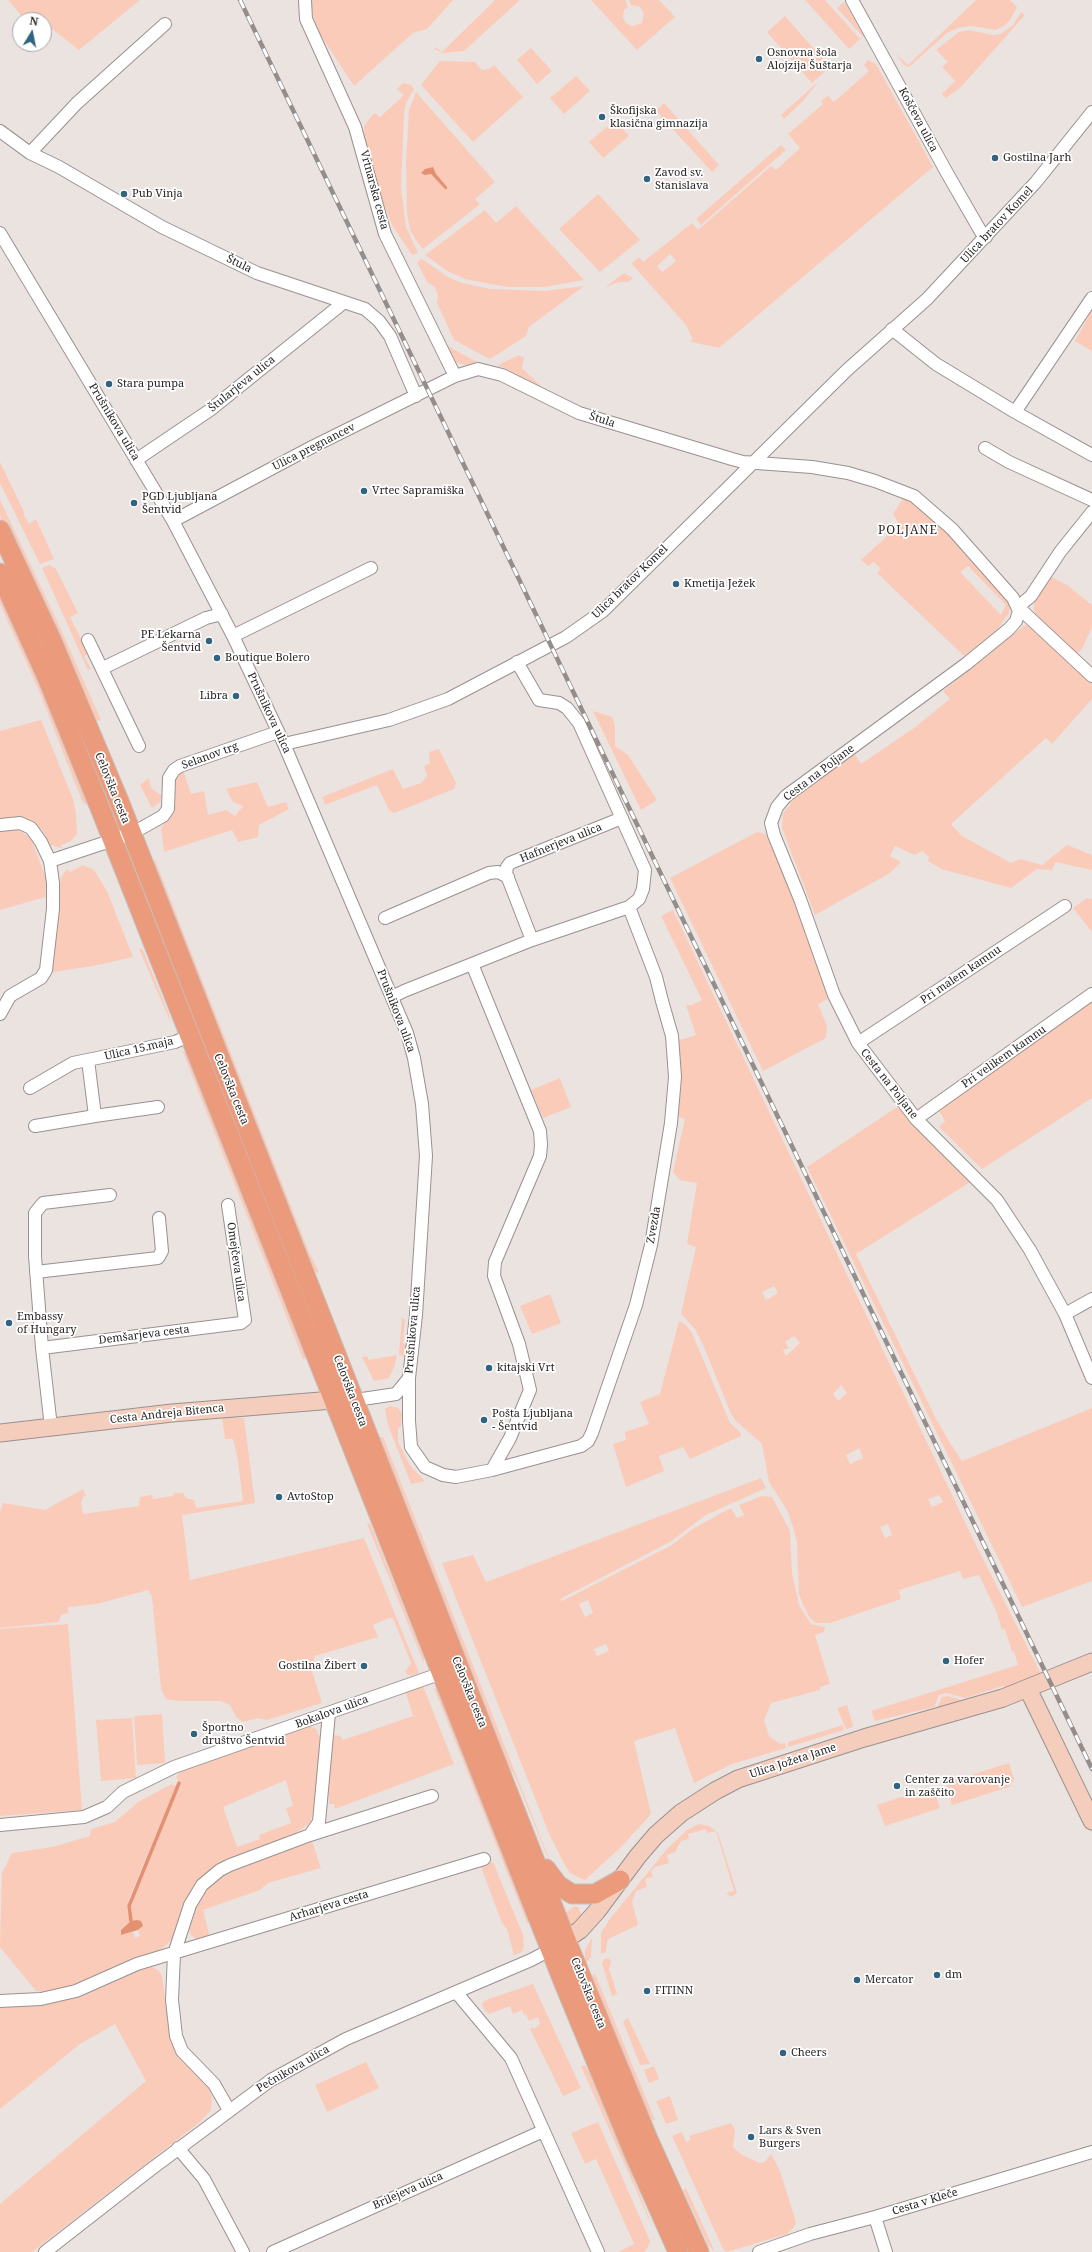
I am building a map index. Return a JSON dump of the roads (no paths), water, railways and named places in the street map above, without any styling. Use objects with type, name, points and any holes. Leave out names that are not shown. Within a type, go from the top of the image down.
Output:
[{"type":"main road","name":"Celovška cesta","points":[[0,530],[51,639],[131,834],[534,1854],[566,1940],[643,2126],[699,2252]]},
{"type":"main road","name":"Celovška cesta","points":[[0,573],[46,677],[112,841],[442,1673],[550,1950],[675,2251]]},
{"type":"main road","points":[[534,1854],[558,1885],[572,1894],[595,1894],[620,1880]]},
{"type":"street","name":"Vrtnarska cesta","points":[[305,0],[309,25],[355,126],[385,234],[455,376]]},
{"type":"street","name":"Koščeva ulica","points":[[852,0],[946,173],[986,238]]},
{"type":"street","points":[[30,153],[77,104],[165,24]]},
{"type":"street","name":"Ulica bratov Komel","points":[[284,744],[389,720],[448,699],[566,637],[603,611],[647,566],[756,462],[847,370],[927,299],[986,238],[1036,182],[1092,112]]},
{"type":"street","name":"Štula","points":[[0,131],[30,153],[59,167],[162,227],[254,272],[365,309],[386,329],[399,354],[416,396]]},
{"type":"street","name":"Prušnikova ulica","points":[[0,233],[173,521],[222,614],[284,744],[407,1033],[414,1058],[422,1104],[426,1150],[426,1175],[409,1378],[401,1391],[396,1394],[356,1402],[334,1400]]},
{"type":"street","points":[[1015,412],[1092,298]]},
{"type":"street","name":"Štularjeva ulica","points":[[136,460],[210,410],[344,303]]},
{"type":"street","points":[[892,329],[936,364],[1015,412],[1092,455]]},
{"type":"street","name":"Štula","points":[[455,376],[478,369],[488,370],[579,413],[732,459],[756,462]]},
{"type":"street","name":"Ulica pregnancev","points":[[173,521],[312,447],[455,376]]},
{"type":"street","points":[[985,448],[1009,462],[1092,500]]},
{"type":"street","points":[[756,462],[812,467],[848,473],[881,483],[914,496],[952,529],[1008,590],[1018,607],[1092,676]]},
{"type":"street","points":[[1018,607],[1031,596],[1060,552],[1092,512]]},
{"type":"street","points":[[233,636],[371,568]]},
{"type":"street","name":"Cesta na Poljane","points":[[1018,607],[1018,616],[1009,629],[930,691],[799,785],[781,801],[773,813],[771,823],[774,835],[800,899],[834,995],[858,1043],[916,1119],[997,1200],[1030,1250],[1065,1314],[1092,1378]]},
{"type":"street","points":[[103,668],[206,618],[222,614]]},
{"type":"street","points":[[88,640],[103,668],[139,746]]},
{"type":"street","points":[[392,997],[532,940],[629,907],[639,899],[645,878],[645,870],[579,723],[567,708],[559,703],[539,700],[517,662]]},
{"type":"street","name":"Selanov trg","points":[[50,862],[131,834],[163,816],[168,809],[169,778],[174,770],[187,762],[278,732]]},
{"type":"street","name":"Hafnerjeva ulica","points":[[508,877],[507,867],[510,863],[622,818]]},
{"type":"street","points":[[0,825],[26,824],[41,842],[50,862],[53,883],[53,909],[46,970],[41,978],[10,996],[0,1014]]},
{"type":"street","points":[[385,918],[489,873],[498,872],[508,877],[532,940]]},
{"type":"street","name":"Pri malem kamnu","points":[[858,1043],[1065,906]]},
{"type":"street","name":"Zvezda","points":[[409,1378],[409,1438],[411,1447],[425,1467],[443,1475],[456,1476],[492,1470],[581,1446],[588,1441],[636,1305],[651,1245],[671,1124],[675,1077],[672,1036],[656,977],[629,907]]},
{"type":"street","points":[[472,964],[540,1130],[541,1145],[540,1156],[495,1262],[494,1276],[519,1344],[530,1390],[510,1438],[492,1470]]},
{"type":"street","name":"Pri velikem kamnu","points":[[916,1119],[1092,994]]},
{"type":"street","name":"Ulica 15.maja","points":[[30,1088],[73,1063],[175,1042],[189,1036]]},
{"type":"street","points":[[88,1060],[95,1116]]},
{"type":"street","points":[[35,1126],[158,1107]]},
{"type":"street","points":[[51,1427],[42,1348],[36,1272],[35,1212],[43,1203],[110,1195]]},
{"type":"street","name":"Omejčeva ulica","points":[[228,1205],[244,1320]]},
{"type":"street","points":[[36,1272],[158,1258],[162,1251],[159,1218]]},
{"type":"street","points":[[1065,1314],[1092,1299]]},
{"type":"street","name":"Demšarjeva cesta","points":[[42,1348],[234,1324],[241,1323],[244,1320]]},
{"type":"street","name":"Cesta Andreja Bitenca","points":[[0,1433],[227,1407],[334,1400]]},
{"type":"street","name":"Ulica Jožeta Jame","points":[[550,1950],[580,1930],[597,1911],[656,1835],[681,1813],[700,1800],[738,1779],[864,1738],[972,1707],[1028,1689],[1092,1662]]},
{"type":"street","name":"Bokalova ulica","points":[[0,1825],[84,1817],[107,1807],[122,1792],[174,1767],[442,1673]]},
{"type":"street","points":[[1028,1689],[1092,1821]]},
{"type":"street","points":[[310,1835],[319,1822],[321,1810],[329,1713]]},
{"type":"street","points":[[229,2110],[210,2079],[182,2051],[176,2036],[172,2000],[174,1954],[190,1905],[202,1885],[230,1865],[310,1835],[432,1796]]},
{"type":"street","name":"Arharjeva cesta","points":[[0,2001],[41,1999],[76,1991],[137,1964],[484,1859]]},
{"type":"street","name":"Pečnikova ulica","points":[[45,2252],[178,2148],[271,2080],[346,2039],[531,1960],[550,1950]]},
{"type":"street","points":[[456,1992],[510,2058],[598,2252]]},
{"type":"street","name":"Brilejeva ulica","points":[[273,2252],[543,2131]]},
{"type":"street","points":[[178,2148],[204,2179],[243,2252]]},
{"type":"street","name":"Cesta v Kleče","points":[[759,2252],[810,2234],[875,2217],[1092,2152]]},
{"type":"street","points":[[875,2217],[886,2252]]},
{"type":"waterway","points":[[131,1921],[129,1906],[179,1783]]},
{"type":"railway","points":[[240,0],[1092,1769]]},
{"type":"place","name":"Osnovna šola Alojzija Šuštarja","points":[[759,59]]},
{"type":"place","name":"Škofijska klasična gimnazija","points":[[602,117]]},
{"type":"place","name":"Gostilna Jarh","points":[[995,158]]},
{"type":"place","name":"Zavod sv. Stanislava","points":[[647,179]]},
{"type":"place","name":"Pub Vinja","points":[[124,194]]},
{"type":"place","name":"Stara pumpa","points":[[109,384]]},
{"type":"place","name":"Vrtec Sapramiška","points":[[364,491]]},
{"type":"place","name":"PGD Ljubljana Šentvid","points":[[134,503]]},
{"type":"place","name":"Kmetija Ježek","points":[[676,584]]},
{"type":"place","name":"PE Lekarna Šentvid","points":[[209,641]]},
{"type":"place","name":"Boutique Bolero","points":[[217,658]]},
{"type":"place","name":"Libra","points":[[236,696]]},
{"type":"place","name":"Embassy of Hungary","points":[[9,1323]]},
{"type":"place","name":"kitajski Vrt","points":[[489,1368]]},
{"type":"place","name":"Pošta Ljubljana - Šentvid","points":[[484,1420]]},
{"type":"place","name":"AvtoStop","points":[[279,1497]]},
{"type":"place","name":"Hofer","points":[[946,1661]]},
{"type":"place","name":"Gostilna Žibert","points":[[364,1666]]},
{"type":"place","name":"Športno društvo Šentvid","points":[[194,1734]]},
{"type":"place","name":"Center za varovanje in zaščito","points":[[897,1786]]},
{"type":"place","name":"dm","points":[[937,1975]]},
{"type":"place","name":"Mercator","points":[[857,1980]]},
{"type":"place","name":"FITINN","points":[[647,1991]]},
{"type":"place","name":"Cheers","points":[[783,2053]]},
{"type":"place","name":"Lars & Sven Burgers","points":[[751,2137]]},
{"type":"district","name":"POLJANE","points":[[908,531]]}]
